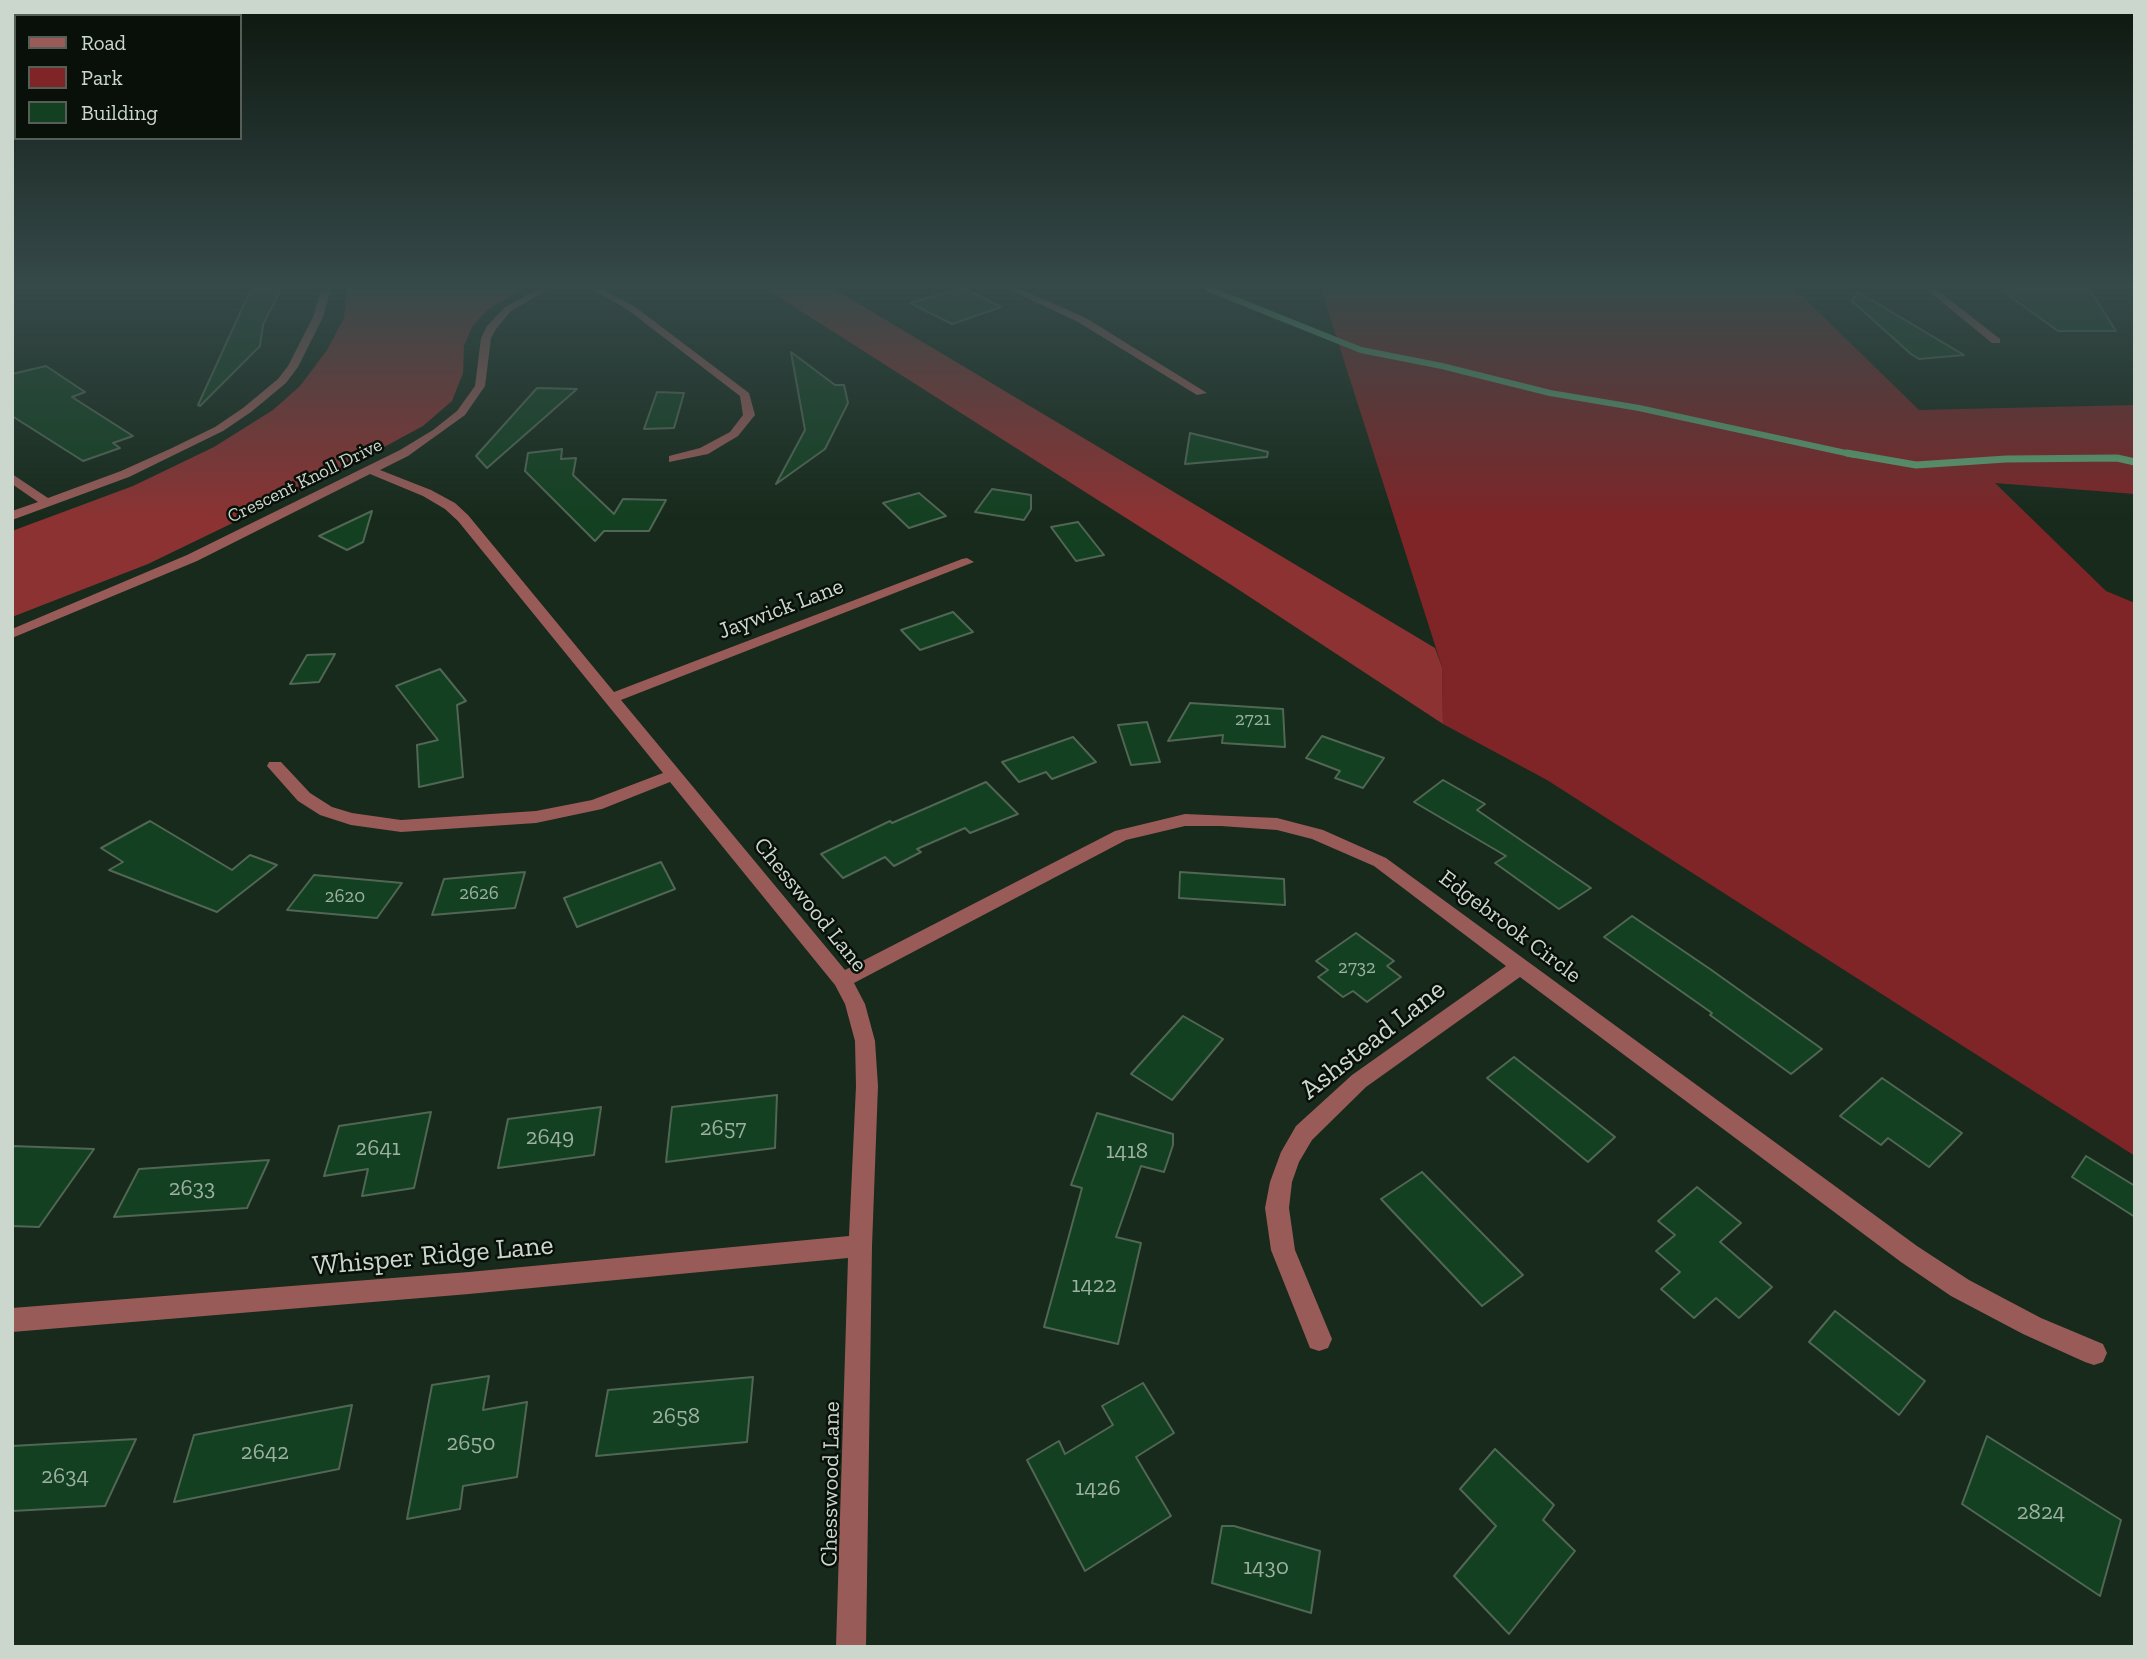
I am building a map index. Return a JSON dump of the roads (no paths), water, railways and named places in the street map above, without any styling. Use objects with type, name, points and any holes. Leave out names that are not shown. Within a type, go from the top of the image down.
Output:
[{"type":"street","points":[[12,516],[176,451],[219,429],[256,403],[293,366]]},
{"type":"street","name":"Crescent Knoll Drive","points":[[12,634],[192,558],[370,470],[438,432],[461,413],[480,386],[482,366]]},
{"type":"street","points":[[673,459],[705,451],[733,435],[749,415],[745,396],[707,366]]},
{"type":"street","points":[[1158,366],[1201,393]]},
{"type":"street","name":"Chesswood Lane","points":[[370,470],[427,493],[450,506],[463,518],[842,980],[855,1004],[865,1041],[867,1086],[860,1246],[851,1647]]},
{"type":"street","points":[[12,478],[47,503]]},
{"type":"street","name":"Jaywick Lane","points":[[610,699],[967,562]]},
{"type":"street","points":[[275,765],[304,797],[326,811],[351,819],[401,826],[536,817],[596,805],[673,775]]},
{"type":"street","name":"Edgebrook Circle","points":[[842,980],[1121,835],[1185,820],[1277,824],[1317,834],[1380,862],[1909,1254],[1960,1288],[2032,1326],[2094,1353]]},
{"type":"street","name":"Ashstead Lane","points":[[1319,1339],[1283,1250],[1277,1209],[1281,1182],[1289,1159],[1304,1133],[1359,1082],[1521,966]]},
{"type":"street","name":"Whisper Ridge Lane","points":[[12,1320],[469,1283],[860,1246]]},
{"type":"waterway","points":[[1444,366],[1550,393],[1639,408],[1855,455]]},
{"type":"waterway","points":[[1847,453],[1916,465],[2006,459],[2117,458],[2135,462]]}]
